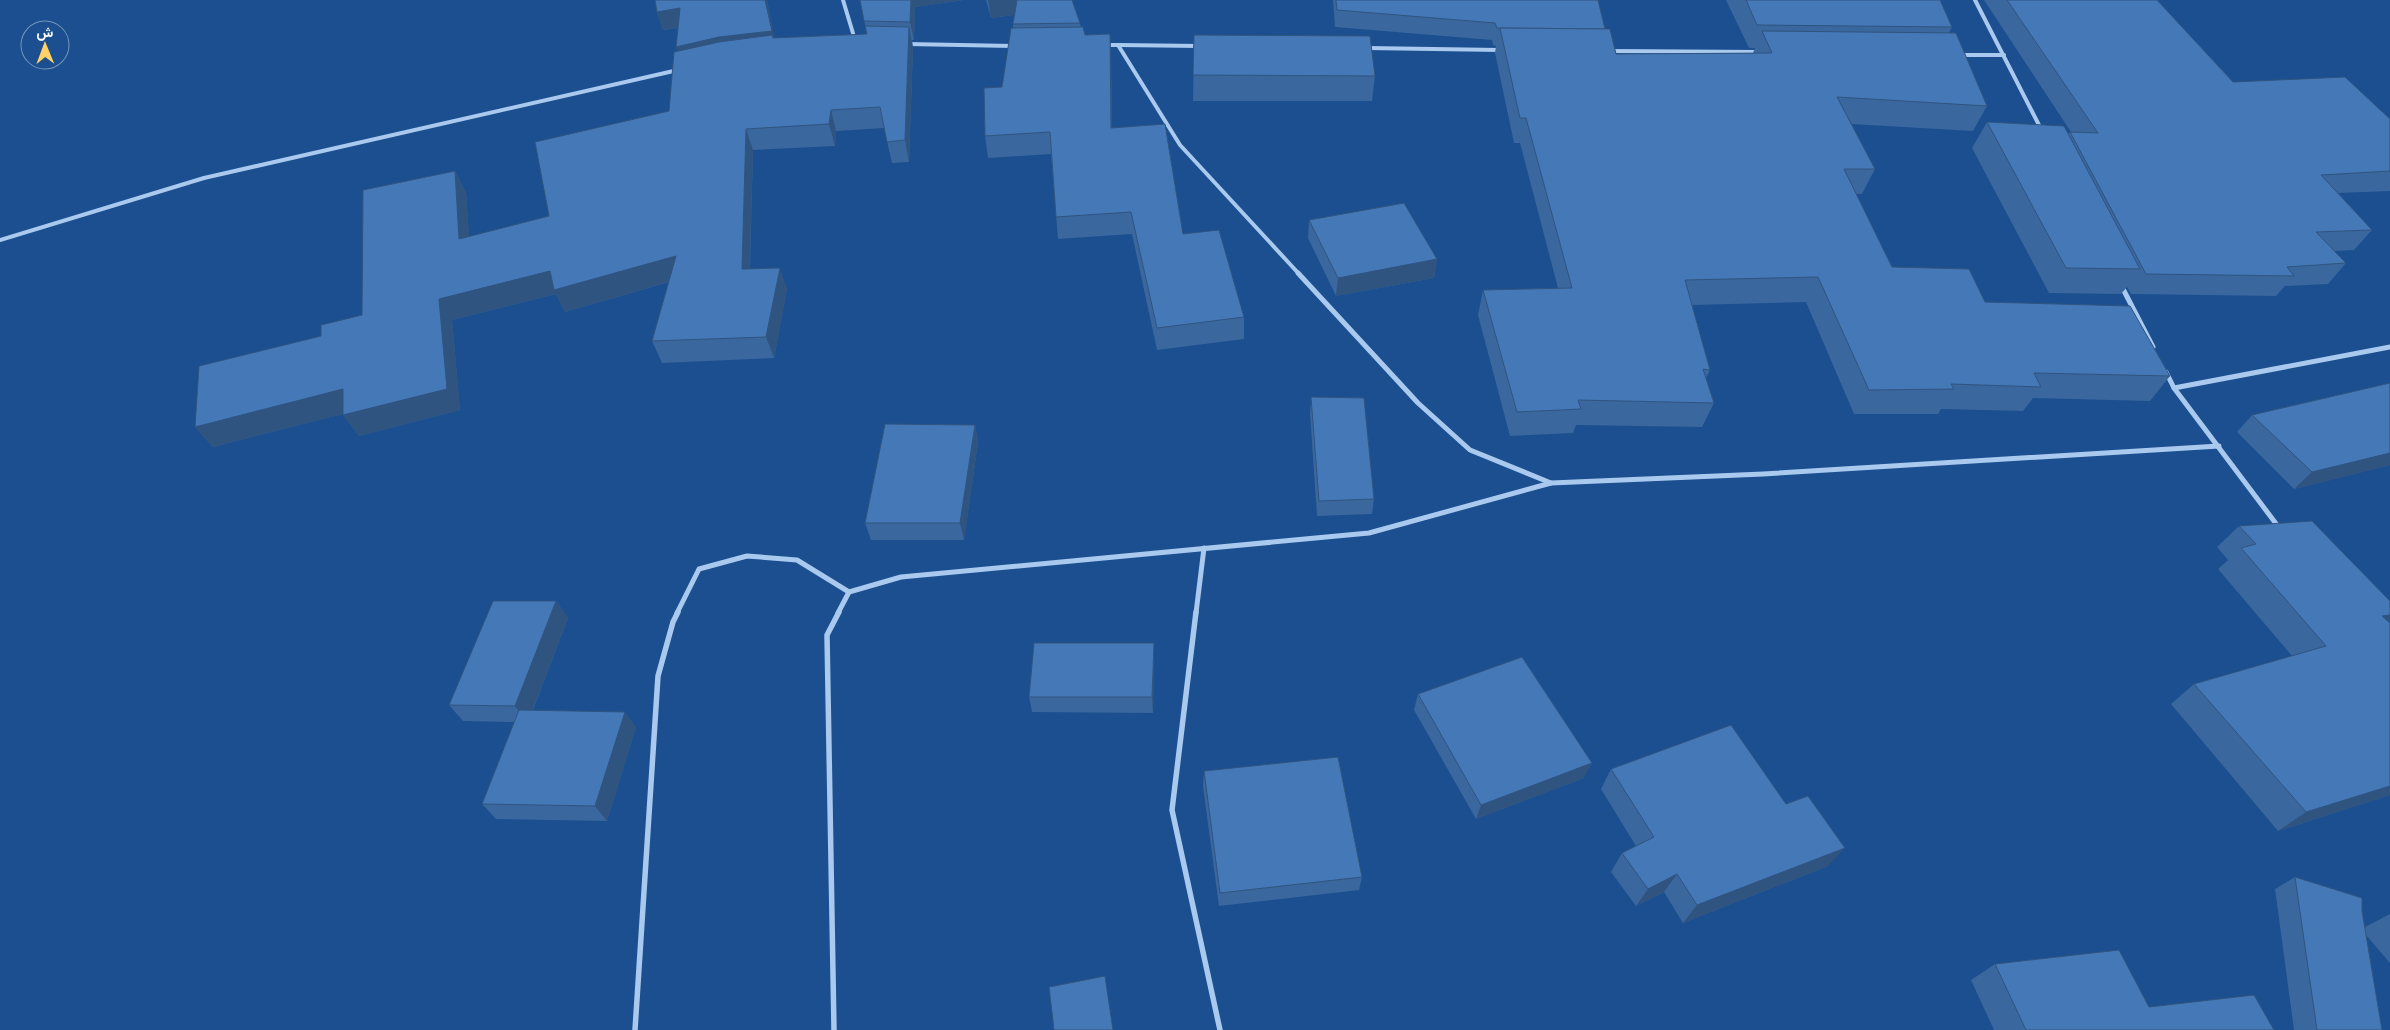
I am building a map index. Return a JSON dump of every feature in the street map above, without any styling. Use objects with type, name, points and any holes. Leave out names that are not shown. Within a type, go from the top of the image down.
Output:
[{"type":"street","points":[[843,0],[856,43],[847,44]]},
{"type":"street","points":[[1975,0],[2044,134]]},
{"type":"street","points":[[896,44],[1024,46]]},
{"type":"street","points":[[1118,45],[1180,145],[1418,403],[1470,450],[1551,483]]},
{"type":"street","points":[[1099,46],[1208,46]]},
{"type":"street","points":[[1357,48],[1506,50]]},
{"type":"street","points":[[1606,51],[1765,52]]},
{"type":"street","points":[[1954,54],[2004,55]]},
{"type":"street","points":[[0,240],[204,178],[688,67]]},
{"type":"street","points":[[2120,283],[2156,353]]},
{"type":"street","points":[[2174,388],[2390,347]]},
{"type":"street","points":[[2165,370],[2174,388],[2285,534]]},
{"type":"street","points":[[834,1030],[827,635],[849,592],[901,577],[1369,533],[1551,483],[1773,473],[2219,446]]},
{"type":"street","points":[[1204,548],[1172,810],[1220,1030]]},
{"type":"street","points":[[635,1030],[658,676],[673,622],[699,569],[747,556],[796,560],[849,592]]},
{"type":"building","points":[[655,0],[765,0],[772,31],[719,37],[676,47],[680,8],[657,12]]},
{"type":"building","points":[[860,0],[911,0],[910,22],[864,21]]},
{"type":"building","points":[[1017,0],[1072,0],[1080,23],[1013,24]]},
{"type":"building","points":[[1336,0],[1598,0],[1605,29],[1497,28],[1495,23],[1337,10]]},
{"type":"building","points":[[1746,0],[1940,0],[1952,27],[1757,25]]},
{"type":"building","points":[[2007,0],[2157,0],[2233,82],[2345,77],[2390,119],[2390,171],[2321,175],[2372,230],[2316,232],[2346,263],[2287,267],[2294,276],[2146,274],[2070,132],[2098,133]]},
{"type":"building","points":[[865,26],[909,27],[905,140],[887,142],[880,107],[831,110],[829,124],[746,129],[742,269],[780,268],[766,337],[652,341],[676,256],[554,290],[550,271],[439,299],[447,389],[343,415],[343,389],[195,427],[199,366],[321,336],[321,325],[362,315],[363,190],[455,171],[459,239],[549,216],[535,142],[669,111],[674,52],[719,42],[772,35],[773,38],[867,34]]},
{"type":"building","points":[[1083,27],[1085,35],[1110,34],[1111,128],[1165,124],[1183,234],[1219,230],[1244,317],[1157,328],[1131,212],[1056,217],[1050,132],[985,136],[984,88],[1002,87],[1011,28]]},
{"type":"building","points":[[1500,28],[1610,29],[1616,54],[1772,53],[1762,31],[1956,33],[1987,106],[1837,97],[1875,169],[1844,169],[1892,267],[1969,269],[1985,302],[2130,306],[2170,376],[2034,373],[2041,387],[1951,384],[1954,389],[1869,390],[1818,277],[1685,280],[1710,370],[1703,369],[1714,403],[1578,400],[1581,409],[1517,412],[1483,290],[1572,288],[1526,118],[1520,118]]},
{"type":"building","points":[[1194,35],[1370,36],[1375,76],[1193,75]]},
{"type":"building","points":[[1987,122],[2064,126],[2140,269],[2066,268]]},
{"type":"building","points":[[1404,203],[1437,259],[1338,278],[1309,220]]},
{"type":"building","points":[[2390,383],[2390,453],[2312,472],[2252,415]]},
{"type":"building","points":[[1311,397],[1364,398],[1374,499],[1319,501]]},
{"type":"building","points":[[885,424],[975,425],[960,523],[865,523]]},
{"type":"building","points":[[2312,521],[2390,601],[2390,615],[2382,616],[2390,623],[2390,786],[2306,812],[2194,684],[2326,646],[2241,548],[2256,544],[2239,526]]},
{"type":"building","points":[[493,601],[556,601],[515,706],[449,705]]},
{"type":"building","points":[[1034,643],[1154,643],[1152,697],[1029,697]]},
{"type":"building","points":[[1522,657],[1592,763],[1481,805],[1418,694]]},
{"type":"building","points":[[519,710],[625,712],[595,806],[482,804]]},
{"type":"building","points":[[1731,725],[1786,804],[1808,796],[1845,848],[1697,905],[1677,874],[1648,889],[1622,853],[1654,837],[1611,769]]},
{"type":"building","points":[[1338,757],[1362,877],[1220,893],[1204,771]]},
{"type":"building","points":[[2295,877],[2362,898],[2362,911],[2382,1030],[2317,1030]]},
{"type":"building","points":[[2119,950],[2149,1007],[2254,995],[2274,1030],[2026,1030],[1995,964]]},
{"type":"building","points":[[1105,976],[1113,1030],[1054,1030],[1049,987]]}]
